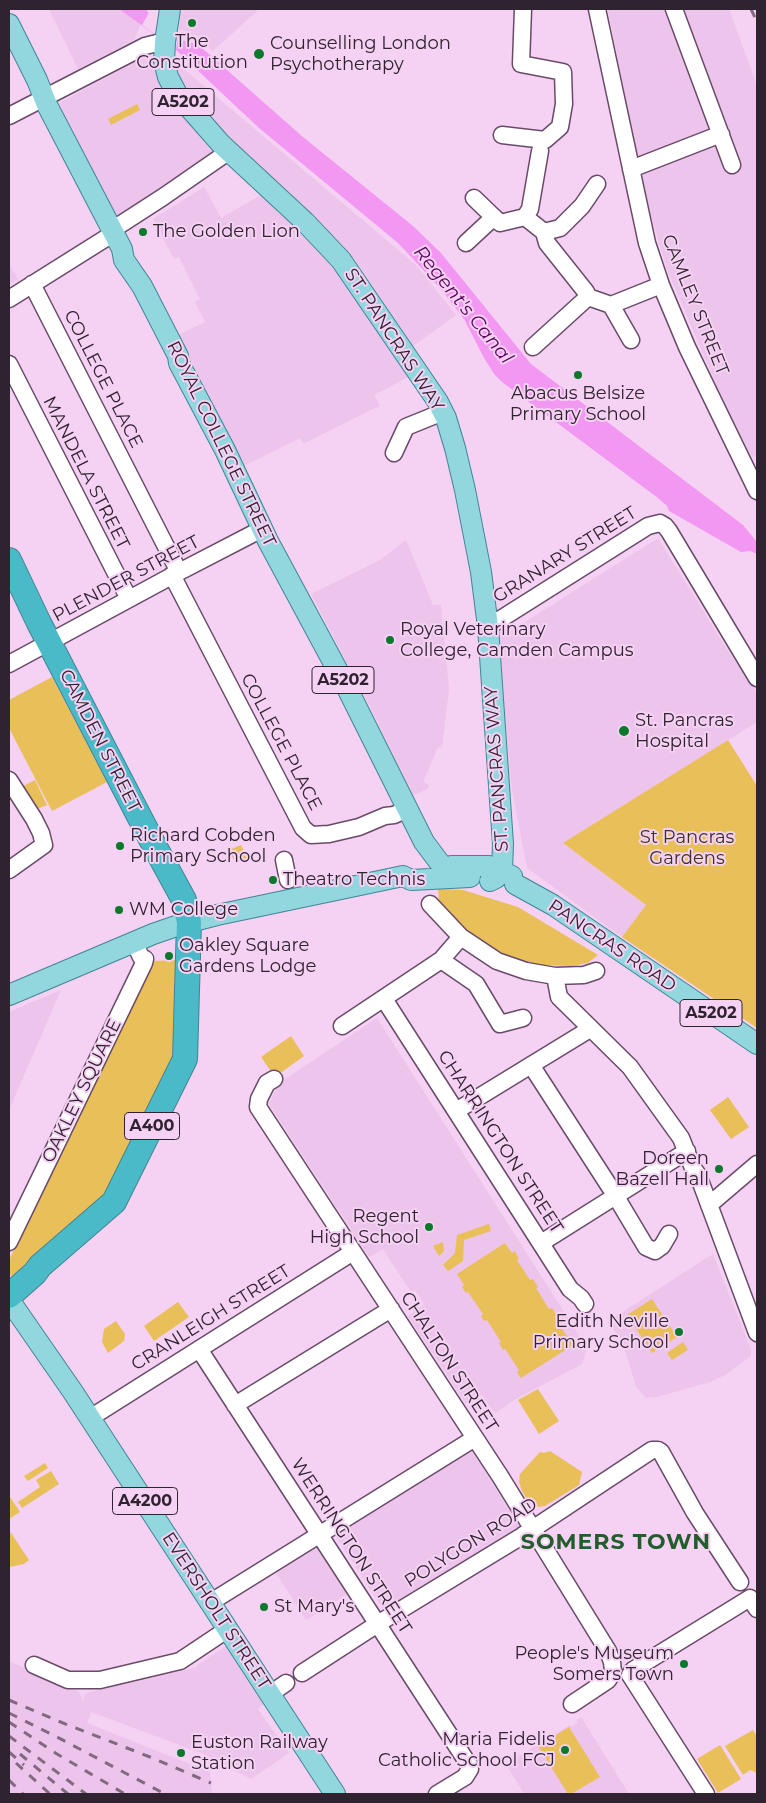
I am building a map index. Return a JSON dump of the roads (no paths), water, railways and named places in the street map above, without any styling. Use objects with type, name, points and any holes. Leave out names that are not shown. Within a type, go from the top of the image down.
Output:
[{"type":"highway","name":"CAMDEN STREET","points":[[9,560],[49,643],[184,900],[188,922]]},
{"type":"highway","name":"A400","points":[[9,1302],[40,1266],[114,1202],[185,1059],[188,922]]},
{"type":"main road","name":"ST. PANCRAS WAY","points":[[169,15],[164,43],[164,56],[166,70],[177,94],[228,152],[305,222],[339,257],[443,412],[456,448],[462,473],[488,627],[504,844],[502,879]]},
{"type":"main road","name":"ROYAL COLLEGE STREET","points":[[9,24],[44,98],[122,249],[124,260],[142,286],[178,356],[179,363],[225,450],[262,530],[338,670],[424,842],[445,864]]},
{"type":"main road","name":"A5202","points":[[445,864],[489,866],[502,879]]},
{"type":"main road","name":"A5202","points":[[445,864],[470,877],[502,879]]},
{"type":"main road","points":[[403,876],[407,871],[445,864]]},
{"type":"main road","points":[[9,995],[167,928],[188,922],[403,876],[411,880],[470,877]]},
{"type":"main road","name":"PANCRAS ROAD","points":[[502,879],[553,905],[757,1044]]},
{"type":"main road","name":"EVERSHOLT STREET","points":[[9,1302],[90,1418],[228,1630],[278,1688],[335,1794]]},
{"type":"street","points":[[474,198],[500,222],[525,217],[530,209],[540,146],[560,127],[564,104],[563,72],[522,64],[523,9]]},
{"type":"street","name":"CAMLEY STREET","points":[[597,9],[647,243],[661,285],[687,348],[757,491]]},
{"type":"street","points":[[674,9],[732,165]]},
{"type":"street","points":[[12,110],[44,98],[152,43],[164,43]]},
{"type":"street","points":[[631,169],[720,134]]},
{"type":"street","points":[[502,135],[540,146]]},
{"type":"street","points":[[9,299],[164,197],[228,152]]},
{"type":"street","points":[[544,232],[560,228],[582,206],[597,184]]},
{"type":"street","points":[[466,243],[494,217]]},
{"type":"street","points":[[525,217],[544,232],[547,243],[588,297],[611,305],[661,285]]},
{"type":"street","name":"COLLEGE PLACE","points":[[32,284],[303,828],[311,835],[321,836],[359,827],[407,809]]},
{"type":"street","points":[[533,348],[588,297]]},
{"type":"street","points":[[611,305],[631,340]]},
{"type":"street","name":"MANDELA STREET","points":[[9,364],[128,599]]},
{"type":"street","points":[[394,453],[406,427],[443,412]]},
{"type":"street","name":"GRANARY STREET","points":[[488,627],[648,526],[660,523],[669,531],[757,678]]},
{"type":"street","name":"PLENDER STREET","points":[[9,664],[128,599],[262,530]]},
{"type":"street","points":[[9,780],[34,819],[41,833],[44,846],[9,870]]},
{"type":"street","points":[[284,860],[288,880]]},
{"type":"street","points":[[430,904],[461,937],[497,961],[526,971],[555,976],[584,975],[596,971]]},
{"type":"street","points":[[342,1026],[441,960],[461,937]]},
{"type":"street","name":"OAKLEY SQUARE","points":[[9,1242],[145,959],[141,957],[134,942]]},
{"type":"street","points":[[441,960],[476,984],[500,1024],[523,1018]]},
{"type":"street","points":[[555,976],[560,997],[630,1067],[675,1128],[709,1205],[756,1326]]},
{"type":"street","name":"CHARRINGTON STREET","points":[[384,999],[570,1289],[585,1304]]},
{"type":"street","points":[[456,1111],[590,1029]]},
{"type":"street","points":[[531,1066],[615,1195],[646,1247],[655,1251],[662,1246],[669,1234]]},
{"type":"street","name":"CHALTON STREET","points":[[274,1079],[267,1083],[259,1100],[258,1107],[533,1529],[608,1651],[613,1672]]},
{"type":"street","points":[[541,1243],[686,1151]]},
{"type":"street","points":[[709,1205],[757,1164]]},
{"type":"street","name":"CRANLEIGH STREET","points":[[90,1418],[353,1252]]},
{"type":"street","points":[[235,1405],[391,1309]]},
{"type":"street","name":"WERRINGTON STREET","points":[[199,1349],[470,1765],[470,1770],[465,1777],[437,1794]]},
{"type":"street","points":[[211,1602],[475,1438]]},
{"type":"street","name":"POLYGON ROAD","points":[[302,1673],[379,1623],[454,1579],[533,1529],[652,1450],[660,1451],[695,1513],[740,1582]]},
{"type":"street","points":[[630,1675],[632,1670],[754,1603]]},
{"type":"street","points":[[34,1665],[68,1680],[100,1680],[180,1661],[228,1630]]},
{"type":"street","points":[[572,1704],[605,1682],[613,1672],[630,1675],[706,1794]]},
{"type":"water","name":"Regent's Canal","points":[[119,9],[146,9],[149,14],[181,40],[202,48],[303,137],[413,226],[441,253],[531,364],[743,525],[757,542],[757,554],[750,551],[741,552],[669,511],[667,506],[658,498],[502,382],[494,374],[484,358],[464,319],[441,289],[398,243],[259,128],[176,50]]},
{"type":"railway","points":[[751,9],[757,22]]},
{"type":"railway","points":[[9,1700],[211,1783]]},
{"type":"railway","points":[[9,1713],[165,1794]]},
{"type":"railway","points":[[9,1722],[57,1754],[125,1794]]},
{"type":"railway","points":[[9,1736],[86,1794]]},
{"type":"railway","points":[[9,1752],[24,1765]]},
{"type":"railway","points":[[20,1754],[68,1794]]},
{"type":"railway","points":[[16,1763],[50,1794]]},
{"type":"railway","points":[[9,1780],[23,1794]]},
{"type":"place","name":"The Constitution","points":[[192,23]]},
{"type":"place","name":"Counselling London Psychotherapy","points":[[259,54]]},
{"type":"place","name":"The Golden Lion","points":[[143,232]]},
{"type":"place","name":"Abacus Belsize Primary School","points":[[578,375]]},
{"type":"place","name":"Royal Veterinary College, Camden Campus","points":[[390,640]]},
{"type":"place","name":"St. Pancras Hospital","points":[[624,731]]},
{"type":"place","name":"Richard Cobden Primary School","points":[[120,846]]},
{"type":"place","name":"Theatro Technis","points":[[273,880]]},
{"type":"place","name":"WM College","points":[[119,910]]},
{"type":"place","name":"Oakley Square Gardens Lodge","points":[[169,956]]},
{"type":"place","name":"Doreen Bazell Hall","points":[[719,1169]]},
{"type":"place","name":"Regent High School","points":[[429,1227]]},
{"type":"place","name":"Edith Neville Primary School","points":[[679,1332]]},
{"type":"place","name":"St Mary's","points":[[264,1607]]},
{"type":"place","name":"People's Museum Somers Town","points":[[684,1664]]},
{"type":"place","name":"Maria Fidelis Catholic School FCJ","points":[[565,1750]]},
{"type":"place","name":"Euston Railway Station","points":[[181,1753]]},
{"type":"district","name":"SOMERS TOWN","points":[[616,1543]]},
{"type":"park label","name":"St Pancras Gardens","points":[[687,848]]}]
